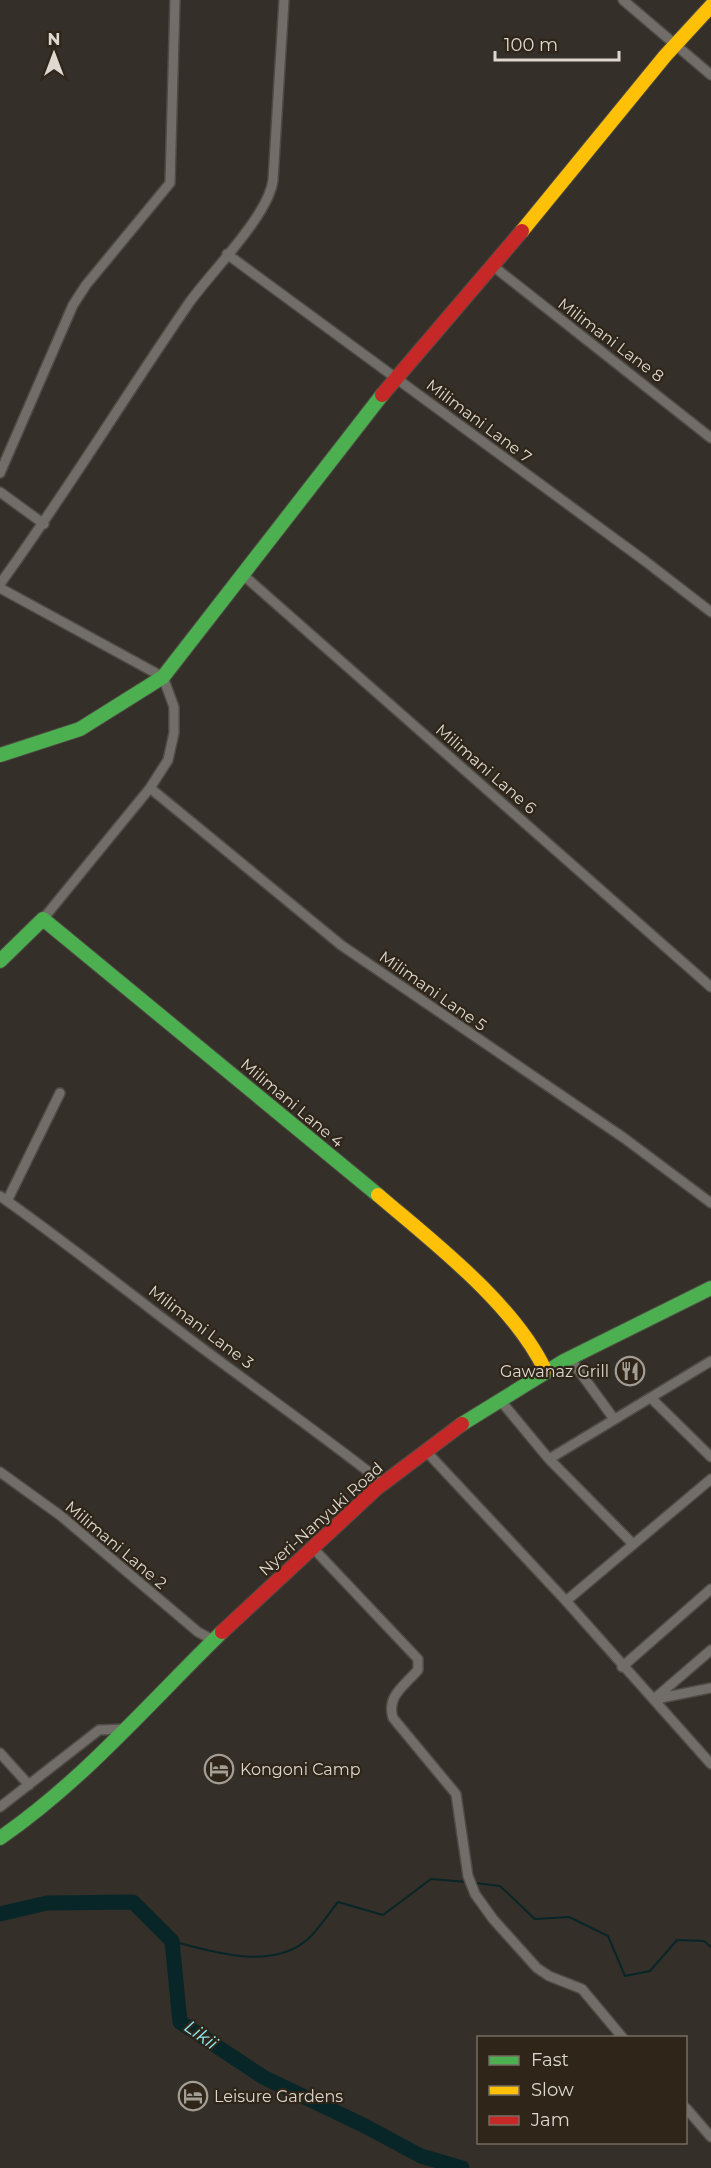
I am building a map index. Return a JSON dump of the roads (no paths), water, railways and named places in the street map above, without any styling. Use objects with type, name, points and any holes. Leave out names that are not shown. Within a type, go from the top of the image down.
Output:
[{"type":"main road","points":[[0,755],[80,729],[163,677],[368,413],[493,266],[665,56],[678,46],[711,6]]},
{"type":"main road","points":[[0,961],[43,920]]},
{"type":"main road","name":"Milimani Lane 4","points":[[43,920],[260,1096],[467,1271],[534,1347],[545,1370]]},
{"type":"main road","name":"Nyeri-Nanyuki Road","points":[[0,1838],[32,1816],[60,1792],[213,1640],[312,1547],[383,1483],[425,1450],[545,1370],[622,1329],[711,1288]]},
{"type":"street","points":[[0,473],[76,299],[170,183],[175,0]]},
{"type":"street","points":[[43,920],[150,788],[168,760],[174,733],[174,707],[163,677],[0,586],[44,524],[190,303],[267,202],[272,191],[284,0]]},
{"type":"street","points":[[623,0],[711,75]]},
{"type":"street","name":"Milimani Lane 7","points":[[227,254],[711,612]]},
{"type":"street","name":"Milimani Lane 8","points":[[493,266],[711,438]]},
{"type":"street","points":[[0,492],[44,524]]},
{"type":"street","name":"Milimani Lane 6","points":[[243,574],[711,987]]},
{"type":"street","name":"Milimani Lane 5","points":[[150,788],[341,945],[624,1138],[711,1203]]},
{"type":"street","points":[[4,1199],[60,1093]]},
{"type":"street","name":"Milimani Lane 3","points":[[4,1199],[65,1241],[383,1483]]},
{"type":"street","points":[[569,1358],[614,1419]]},
{"type":"street","points":[[549,1459],[614,1419],[652,1399],[711,1361]]},
{"type":"street","points":[[652,1399],[711,1457]]},
{"type":"street","points":[[500,1400],[549,1459],[633,1544]]},
{"type":"street","points":[[425,1450],[566,1601],[711,1764]]},
{"type":"street","name":"Milimani Lane 2","points":[[0,1472],[61,1516],[198,1632],[213,1640]]},
{"type":"street","points":[[566,1601],[711,1479]]},
{"type":"street","points":[[312,1547],[418,1659],[418,1670],[392,1698],[391,1712],[393,1718],[456,1794],[465,1866],[475,1894],[528,1960],[549,1976],[582,1989],[622,2036]]},
{"type":"street","points":[[622,1666],[711,1589]]},
{"type":"street","points":[[654,1699],[711,1650]]},
{"type":"street","points":[[654,1699],[711,1688]]},
{"type":"street","points":[[0,1807],[99,1730],[125,1729]]},
{"type":"street","points":[[0,1753],[29,1785]]},
{"type":"street","points":[[687,2109],[711,2137]]},
{"type":"waterway","points":[[172,1941],[224,1954],[260,1957],[277,1954],[294,1949],[308,1939],[338,1902],[383,1915],[431,1879],[467,1882]]},
{"type":"waterway","points":[[475,1883],[500,1886],[535,1919],[569,1917],[608,1936],[625,1976],[650,1971],[677,1940],[704,1941],[711,1947]]},
{"type":"waterway","name":"Likii","points":[[0,1914],[47,1903],[133,1902],[172,1941],[180,2022],[263,2077],[421,2156],[462,2168]]},
{"type":"place","name":"Gawanaz Grill","points":[[630,1371]]},
{"type":"place","name":"Kongoni Camp","points":[[219,1769]]},
{"type":"place","name":"Leisure Gardens","points":[[193,2096]]}]
